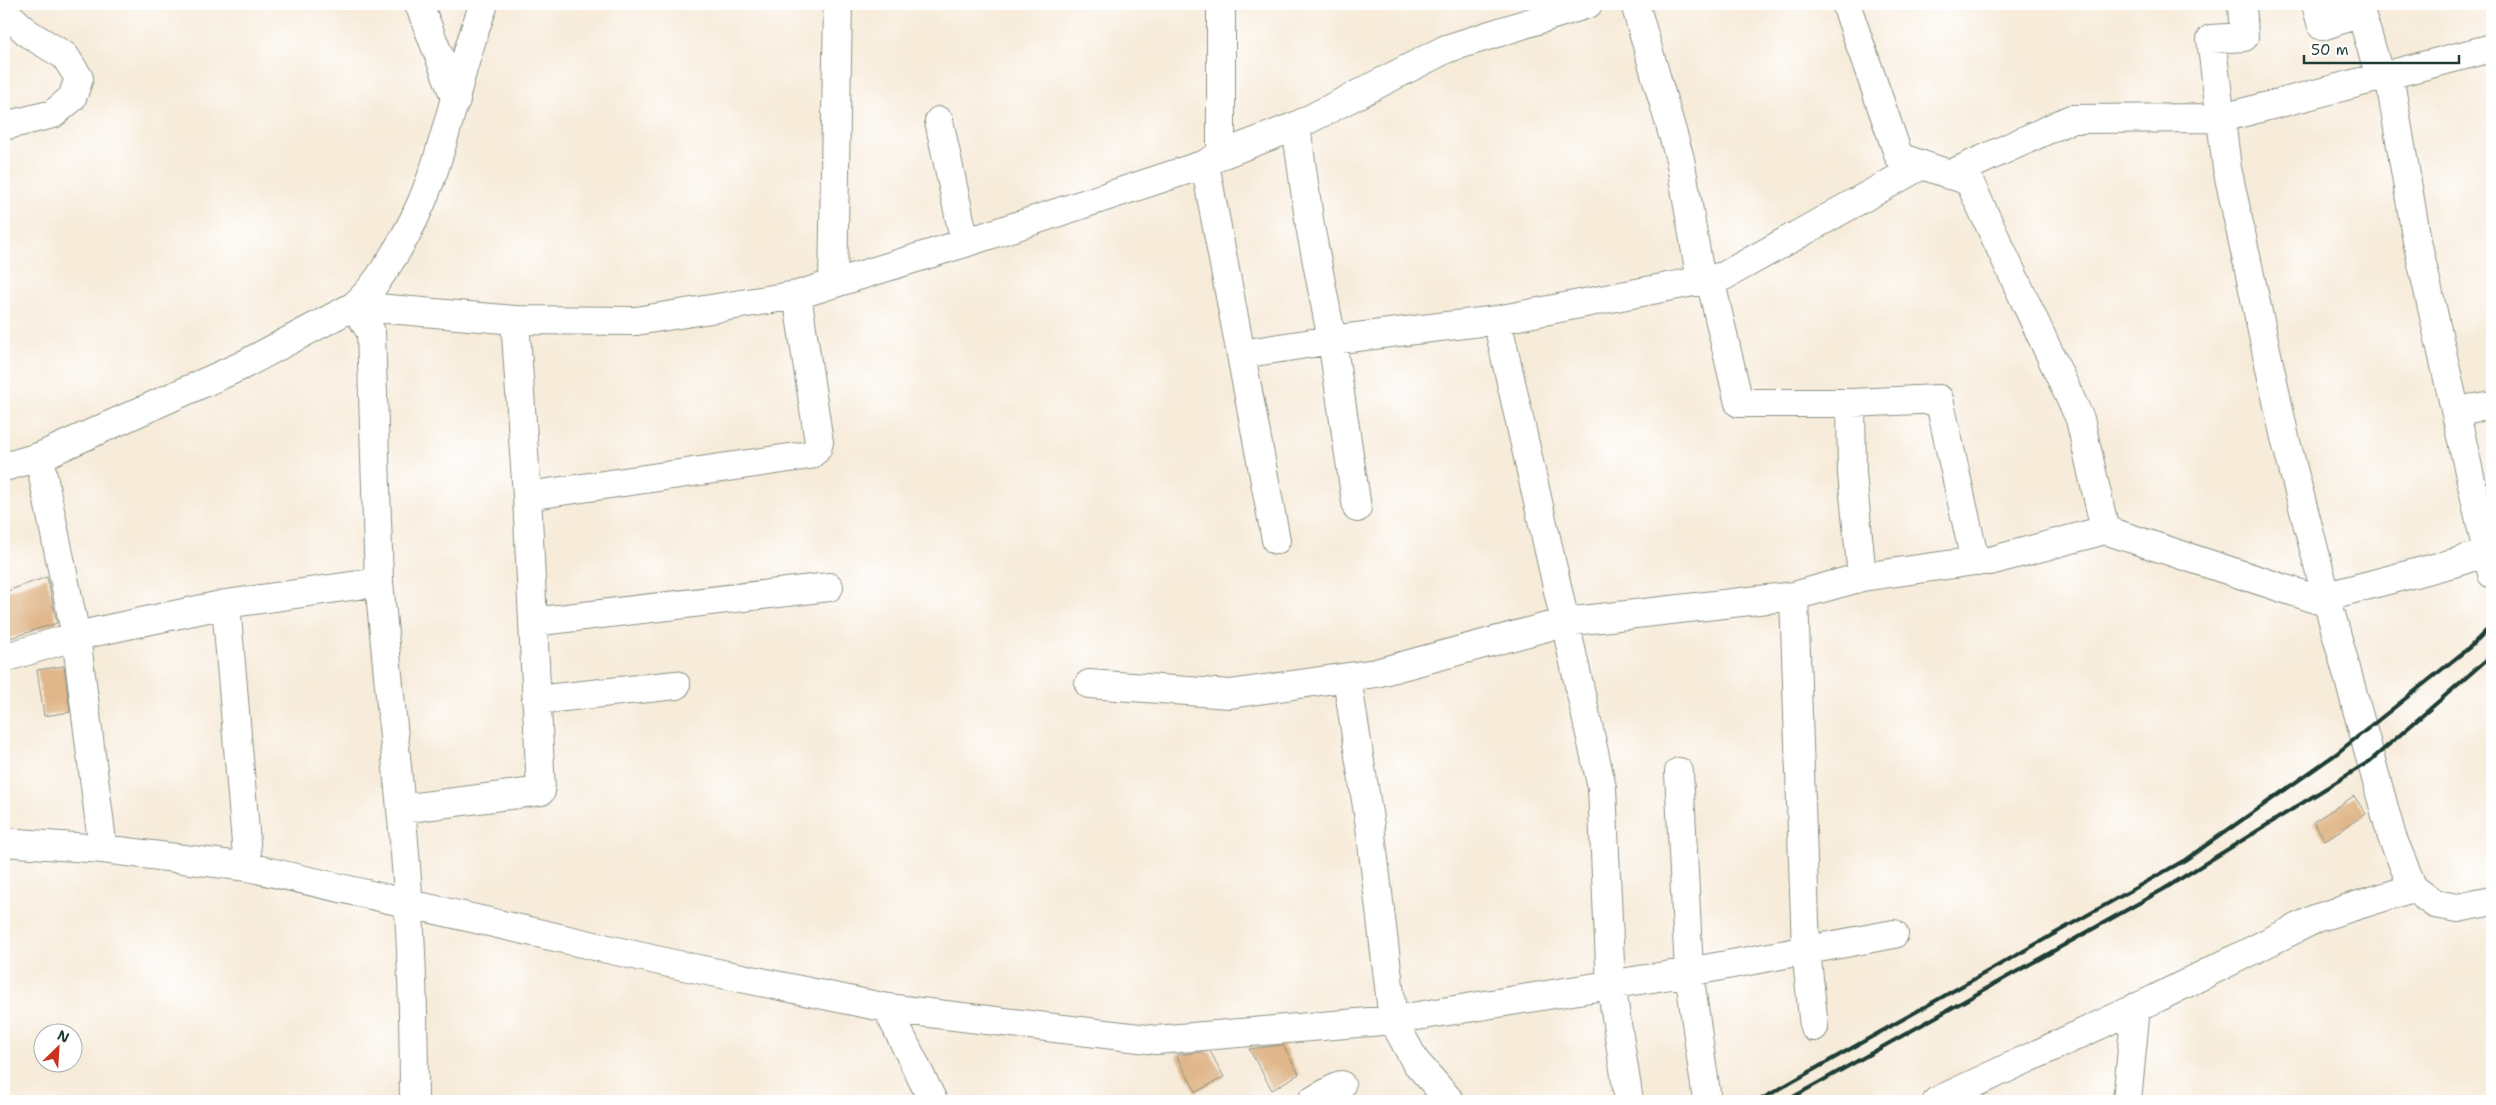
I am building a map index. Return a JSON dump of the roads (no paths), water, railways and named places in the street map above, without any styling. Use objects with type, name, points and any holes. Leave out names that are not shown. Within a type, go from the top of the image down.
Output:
[{"type":"street","points":[[418,4],[456,100]]},
{"type":"street","points":[[4,468],[39,457],[241,366],[354,306],[367,294],[379,280],[410,232],[439,162],[484,4]]},
{"type":"street","points":[[833,284],[838,4]]},
{"type":"street","points":[[1221,4],[1213,160],[1241,354],[1276,540]]},
{"type":"street","points":[[354,306],[515,320],[636,321],[797,296],[964,244],[1213,160],[1296,126],[1446,49],[1588,4]]},
{"type":"street","points":[[1635,4],[1680,159],[1705,280],[1739,403],[1851,403],[1939,399],[1975,561]]},
{"type":"street","points":[[1846,4],[1899,157],[1969,181],[2080,419],[2105,530]]},
{"type":"street","points":[[2242,4],[2244,37],[2211,39],[2227,168],[2285,438],[2392,837],[2413,888],[2436,904],[2458,908],[2492,901]]},
{"type":"street","points":[[1090,684],[1230,694],[1376,674],[1565,622],[1794,596],[1862,577],[1975,561],[1990,561],[2105,530],[2327,599],[2457,562],[2490,563],[2417,241],[2385,76],[2361,13],[2322,26],[2316,4]]},
{"type":"street","points":[[4,11],[29,34],[66,56],[80,78],[72,98],[53,114],[4,126]]},
{"type":"street","points":[[1949,175],[2071,119],[2222,118],[2492,48]]},
{"type":"street","points":[[939,121],[964,244]]},
{"type":"street","points":[[1296,126],[1310,226],[1332,340],[1357,508]]},
{"type":"street","points":[[1241,354],[1332,340],[1497,320],[1724,276],[1922,165]]},
{"type":"street","points":[[527,496],[810,455],[817,449],[819,442],[797,296]]},
{"type":"street","points":[[354,306],[371,332],[379,582],[410,903],[414,1010],[414,1101]]},
{"type":"street","points":[[401,810],[541,791],[527,496],[515,320]]},
{"type":"street","points":[[1497,320],[1602,788],[1611,985],[1629,1101]]},
{"type":"street","points":[[1851,403],[1852,474],[1862,577]]},
{"type":"street","points":[[2456,411],[2492,405]]},
{"type":"street","points":[[39,457],[76,636],[103,849]]},
{"type":"street","points":[[4,658],[76,636],[226,604],[379,582]]},
{"type":"street","points":[[533,622],[829,587]]},
{"type":"street","points":[[1794,596],[1806,950],[1814,1027]]},
{"type":"street","points":[[226,604],[248,867]]},
{"type":"street","points":[[1347,678],[1370,826],[1393,1020],[1415,1061],[1450,1101]]},
{"type":"street","points":[[536,700],[676,684]]},
{"type":"street","points":[[1679,772],[1689,972],[1706,1093]]},
{"type":"street","points":[[4,842],[103,849],[248,867],[669,963],[887,1008],[1156,1040],[1393,1020],[1689,972],[1894,934]]},
{"type":"street","points":[[1937,1101],[2136,1007],[2317,918],[2413,888]]},
{"type":"street","points":[[2127,1101],[2136,1007]]},
{"type":"street","points":[[887,1008],[933,1101]]},
{"type":"street","points":[[1312,1101],[1341,1085]]},
{"type":"railway","points":[[1758,1101],[2185,860],[2336,754],[2470,647],[2492,625]]},
{"type":"railway","points":[[1786,1101],[2164,889],[2370,761],[2492,655]]}]
